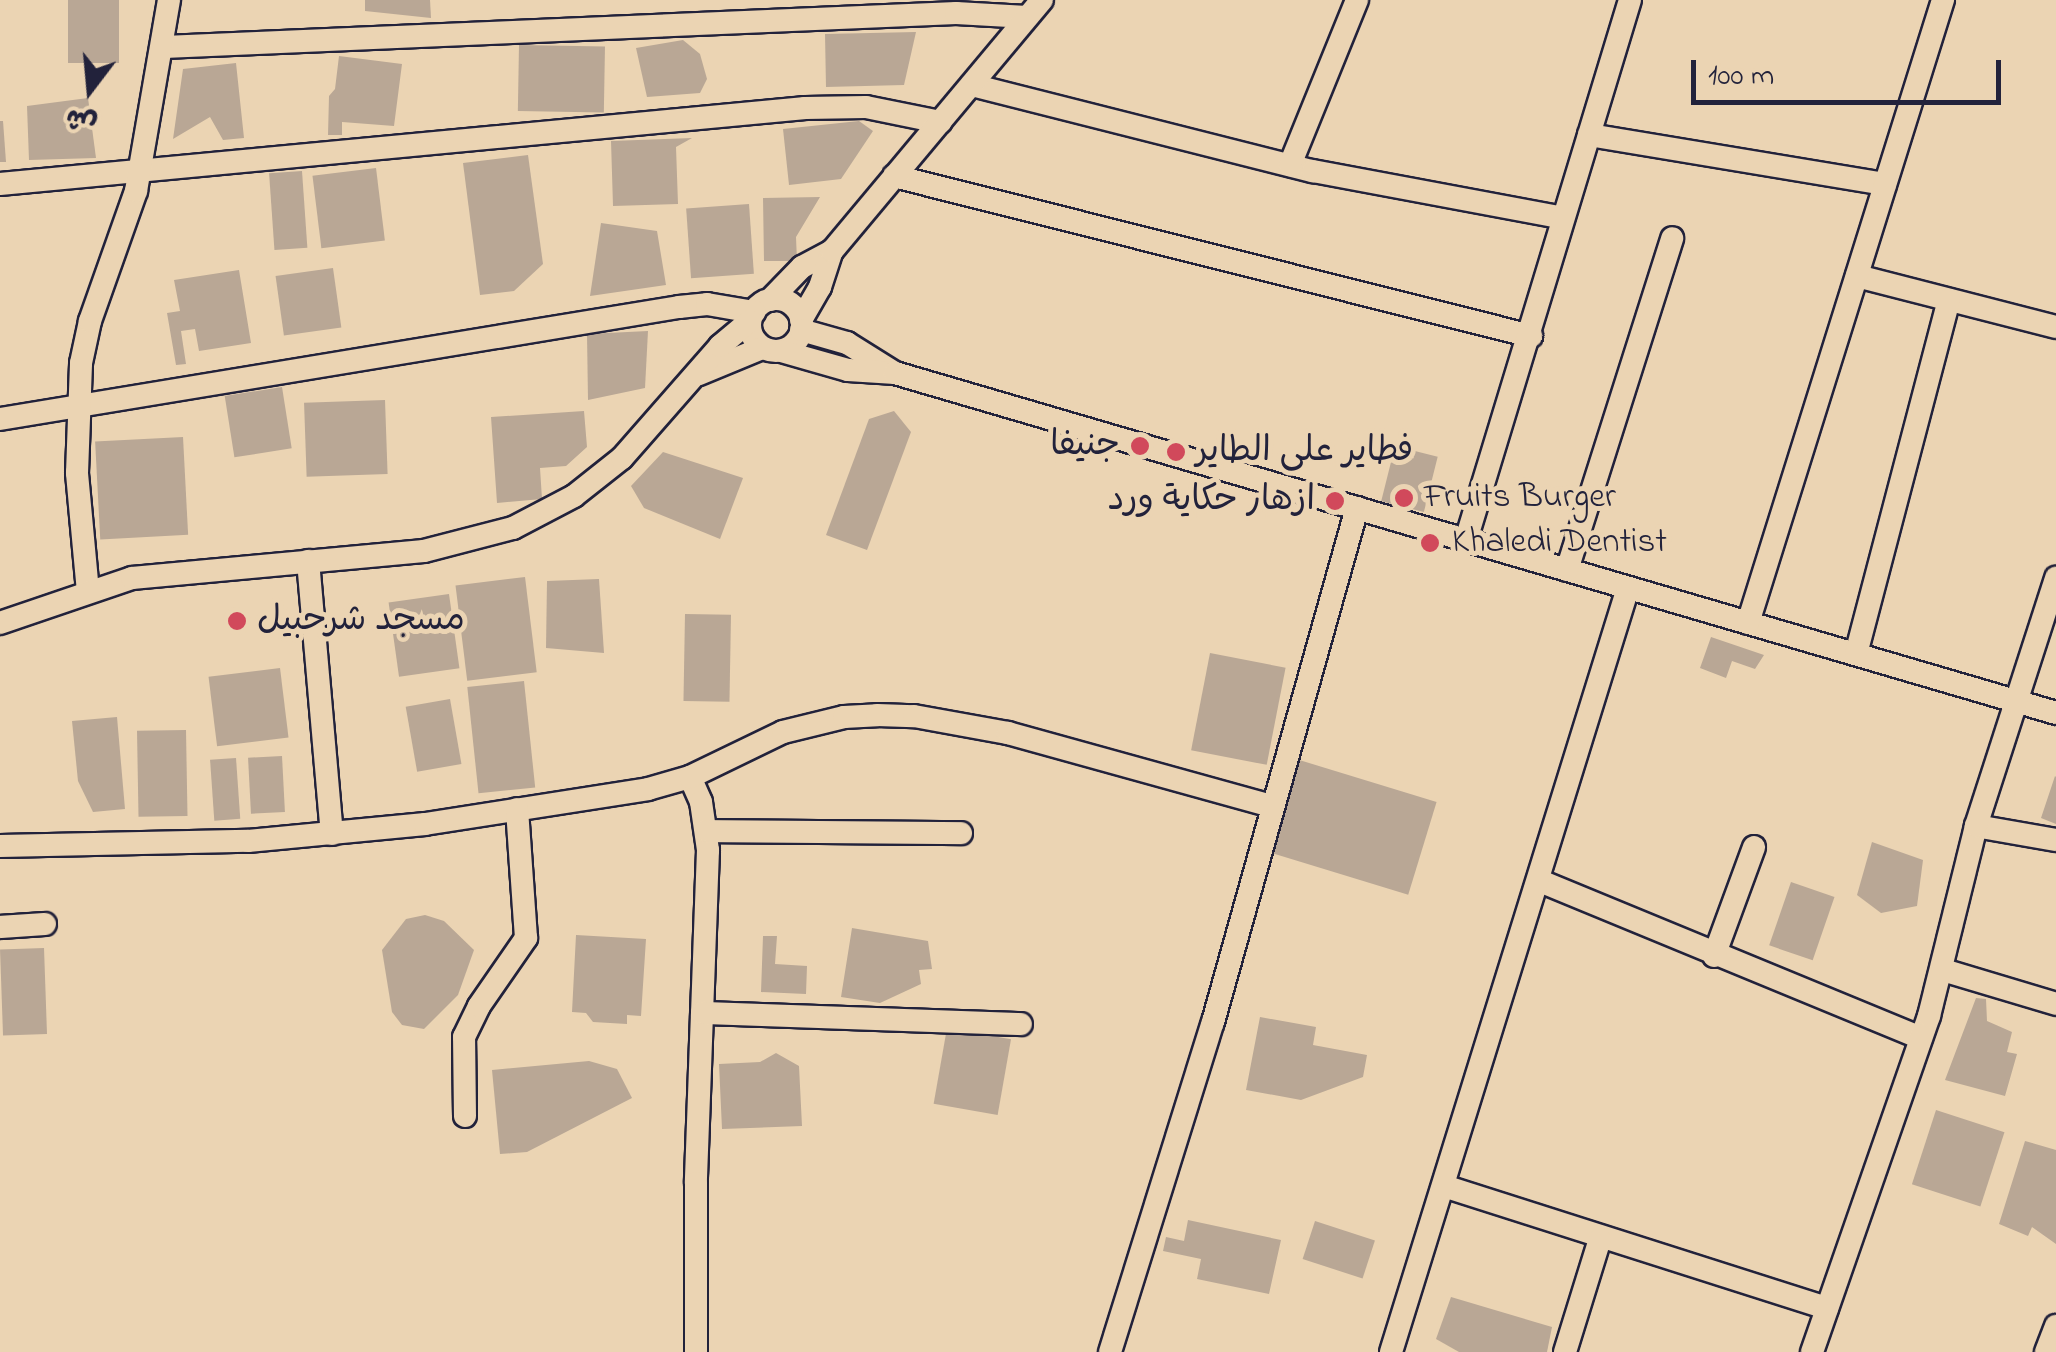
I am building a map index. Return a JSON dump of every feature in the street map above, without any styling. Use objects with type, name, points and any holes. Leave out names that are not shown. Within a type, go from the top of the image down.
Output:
[{"type":"street","points":[[88,592],[77,473],[78,407],[90,321],[140,170],[169,0]]},
{"type":"street","points":[[1290,166],[1357,0]]},
{"type":"street","points":[[1466,540],[1630,0]]},
{"type":"street","points":[[1748,623],[1943,0]]},
{"type":"street","points":[[164,47],[1034,8]]},
{"type":"street","points":[[695,375],[798,339],[832,251],[1034,8]]},
{"type":"street","points":[[972,86],[1290,166],[1562,218]]},
{"type":"street","points":[[0,184],[805,108],[866,107],[940,122]]},
{"type":"street","points":[[1589,135],[1885,184]]},
{"type":"street","points":[[894,176],[1531,336]]},
{"type":"street","points":[[1566,570],[1672,238]]},
{"type":"street","points":[[0,622],[88,592],[175,571],[424,552],[485,537],[543,514],[622,458],[695,375],[802,266],[832,251]]},
{"type":"street","points":[[1857,276],[2056,327]]},
{"type":"street","points":[[1856,654],[1949,300]]},
{"type":"street","points":[[0,419],[707,304],[758,311],[790,304],[801,325],[847,343],[895,373]]},
{"type":"street","points":[[758,311],[754,340],[772,350],[848,370],[895,373],[2056,714]]},
{"type":"street","points":[[1110,1352],[1213,1022],[1357,508]]},
{"type":"street","points":[[308,560],[332,834]]},
{"type":"street","points":[[1812,1352],[1921,1038],[1942,970],[1976,826],[2056,578]]},
{"type":"street","points":[[1392,1352],[1628,588]]},
{"type":"street","points":[[0,846],[202,843],[332,834],[517,809],[648,789],[690,777],[758,742],[813,723],[860,716],[914,716],[1008,732],[1272,806]]},
{"type":"street","points":[[690,777],[707,831],[696,1352]]},
{"type":"street","points":[[465,1116],[464,1037],[479,1006],[526,938],[517,809]]},
{"type":"street","points":[[1976,826],[2056,840]]},
{"type":"street","points":[[707,831],[960,832]]},
{"type":"street","points":[[1714,956],[1754,847]]},
{"type":"street","points":[[1540,881],[1714,956],[1921,1038]]},
{"type":"street","points":[[0,928],[45,924]]},
{"type":"street","points":[[1942,970],[2056,1004]]},
{"type":"street","points":[[702,1013],[1021,1024]]},
{"type":"street","points":[[1444,1186],[1600,1239],[1827,1308]]},
{"type":"street","points":[[1565,1352],[1600,1239]]},
{"type":"street","points":[[2046,1352],[2056,1326]]},
{"type":"building","points":[[68,0],[119,0],[119,63],[68,63]]},
{"type":"building","points":[[365,0],[430,0],[431,18],[365,11]]},
{"type":"building","points":[[916,32],[904,85],[826,87],[825,34]]},
{"type":"building","points":[[683,40],[700,54],[707,79],[700,93],[647,97],[636,48]]},
{"type":"building","points":[[519,45],[605,47],[604,112],[518,111]]},
{"type":"building","points":[[339,56],[402,64],[394,126],[342,122],[342,135],[328,135],[329,96],[335,89]]},
{"type":"building","points":[[236,63],[244,138],[223,140],[210,117],[173,139],[183,69]]},
{"type":"building","points":[[88,98],[96,158],[29,160],[27,106]]},
{"type":"building","points":[[3,121],[6,162],[0,162]]},
{"type":"building","points":[[859,121],[873,131],[841,179],[789,185],[783,129]]},
{"type":"building","points":[[692,138],[676,147],[678,204],[613,206],[611,141]]},
{"type":"building","points":[[528,155],[543,264],[514,291],[480,295],[463,163]]},
{"type":"building","points":[[376,168],[385,240],[321,248],[312,176]]},
{"type":"building","points":[[302,171],[307,248],[274,250],[269,173]]},
{"type":"building","points":[[820,197],[796,237],[797,261],[764,261],[763,198]]},
{"type":"building","points":[[749,204],[754,274],[691,278],[686,208]]},
{"type":"building","points":[[601,223],[657,231],[666,285],[590,296]]},
{"type":"building","points":[[333,268],[341,327],[284,335],[276,276]]},
{"type":"building","points":[[239,270],[251,343],[199,351],[195,329],[181,331],[186,364],[176,365],[167,313],[180,311],[174,280]]},
{"type":"building","points":[[648,331],[645,388],[588,400],[587,334]]},
{"type":"building","points":[[282,387],[292,448],[234,457],[225,396]]},
{"type":"building","points":[[385,400],[388,474],[307,477],[304,403]]},
{"type":"building","points":[[584,411],[587,447],[566,466],[540,468],[542,499],[497,503],[491,417]]},
{"type":"building","points":[[894,411],[911,432],[867,550],[826,535],[869,419]]},
{"type":"building","points":[[183,437],[188,535],[100,539],[95,442]]},
{"type":"building","points":[[1395,446],[1438,457],[1424,512],[1381,501]]},
{"type":"building","points":[[663,452],[743,478],[720,539],[644,508],[631,486]]},
{"type":"building","points":[[525,577],[537,672],[467,681],[456,586]]},
{"type":"building","points":[[599,579],[604,653],[546,648],[547,581]]},
{"type":"building","points":[[449,594],[459,668],[399,677],[389,602]]},
{"type":"building","points":[[685,614],[731,615],[729,702],[683,701]]},
{"type":"building","points":[[1711,637],[1764,655],[1755,669],[1732,661],[1726,678],[1700,668]]},
{"type":"building","points":[[1210,653],[1286,668],[1267,765],[1191,750]]},
{"type":"building","points":[[280,668],[289,737],[217,746],[209,677]]},
{"type":"building","points":[[524,681],[535,787],[478,793],[467,687]]},
{"type":"building","points":[[450,699],[461,764],[417,772],[406,707]]},
{"type":"building","points":[[117,717],[125,809],[93,812],[78,781],[72,721]]},
{"type":"building","points":[[186,730],[188,816],[139,817],[137,731]]},
{"type":"building","points":[[282,756],[285,812],[251,814],[248,758]]},
{"type":"building","points":[[236,758],[240,819],[214,821],[210,760]]},
{"type":"building","points":[[1296,759],[1437,802],[1408,895],[1268,852]]},
{"type":"building","points":[[2056,777],[2056,824],[2041,818]]},
{"type":"building","points":[[1872,842],[1923,860],[1917,906],[1881,913],[1857,895]]},
{"type":"building","points":[[1791,882],[1834,897],[1813,960],[1769,945]]},
{"type":"building","points":[[425,915],[444,921],[474,950],[458,995],[424,1029],[402,1025],[392,1012],[382,950],[406,919]]},
{"type":"building","points":[[852,928],[928,941],[932,969],[919,970],[921,984],[880,1003],[841,997]]},
{"type":"building","points":[[576,935],[646,939],[641,1016],[627,1015],[627,1024],[593,1022],[586,1013],[572,1012]]},
{"type":"building","points":[[763,936],[777,936],[775,964],[807,966],[806,994],[761,992]]},
{"type":"building","points":[[44,948],[47,1034],[3,1035],[0,950]]},
{"type":"building","points":[[1976,998],[1986,999],[1987,1021],[2012,1032],[2007,1052],[2017,1054],[2005,1096],[1945,1080]]},
{"type":"building","points":[[1260,1017],[1316,1027],[1313,1045],[1367,1055],[1363,1077],[1301,1100],[1246,1090]]},
{"type":"building","points":[[947,1028],[1011,1039],[998,1115],[934,1104]]},
{"type":"building","points":[[776,1053],[799,1066],[802,1126],[722,1129],[719,1064],[760,1062]]},
{"type":"building","points":[[589,1061],[617,1069],[632,1098],[527,1152],[500,1154],[492,1070]]},
{"type":"building","points":[[1936,1110],[2004,1132],[1980,1206],[1912,1184]]},
{"type":"building","points":[[2025,1141],[2056,1150],[2056,1244],[2032,1227],[2028,1236],[1999,1224]]},
{"type":"building","points":[[1188,1220],[1281,1240],[1269,1294],[1197,1279],[1201,1259],[1163,1251],[1166,1237],[1184,1241]]},
{"type":"building","points":[[1315,1221],[1375,1240],[1363,1279],[1303,1259]]},
{"type":"building","points":[[1451,1297],[1552,1327],[1547,1352],[1459,1352],[1436,1339]]},
{"type":"place","name":"جنيفا","points":[[1140,446]]},
{"type":"place","name":"فطاير على الطاير","points":[[1176,452]]},
{"type":"place","name":"Fruits Burger","points":[[1404,498]]},
{"type":"place","name":"ازهار حكاية ورد","points":[[1335,501]]},
{"type":"place","name":"Khaledi Dentist","points":[[1430,543]]},
{"type":"place","name":"مسجد شرحبيل","points":[[237,621]]}]
